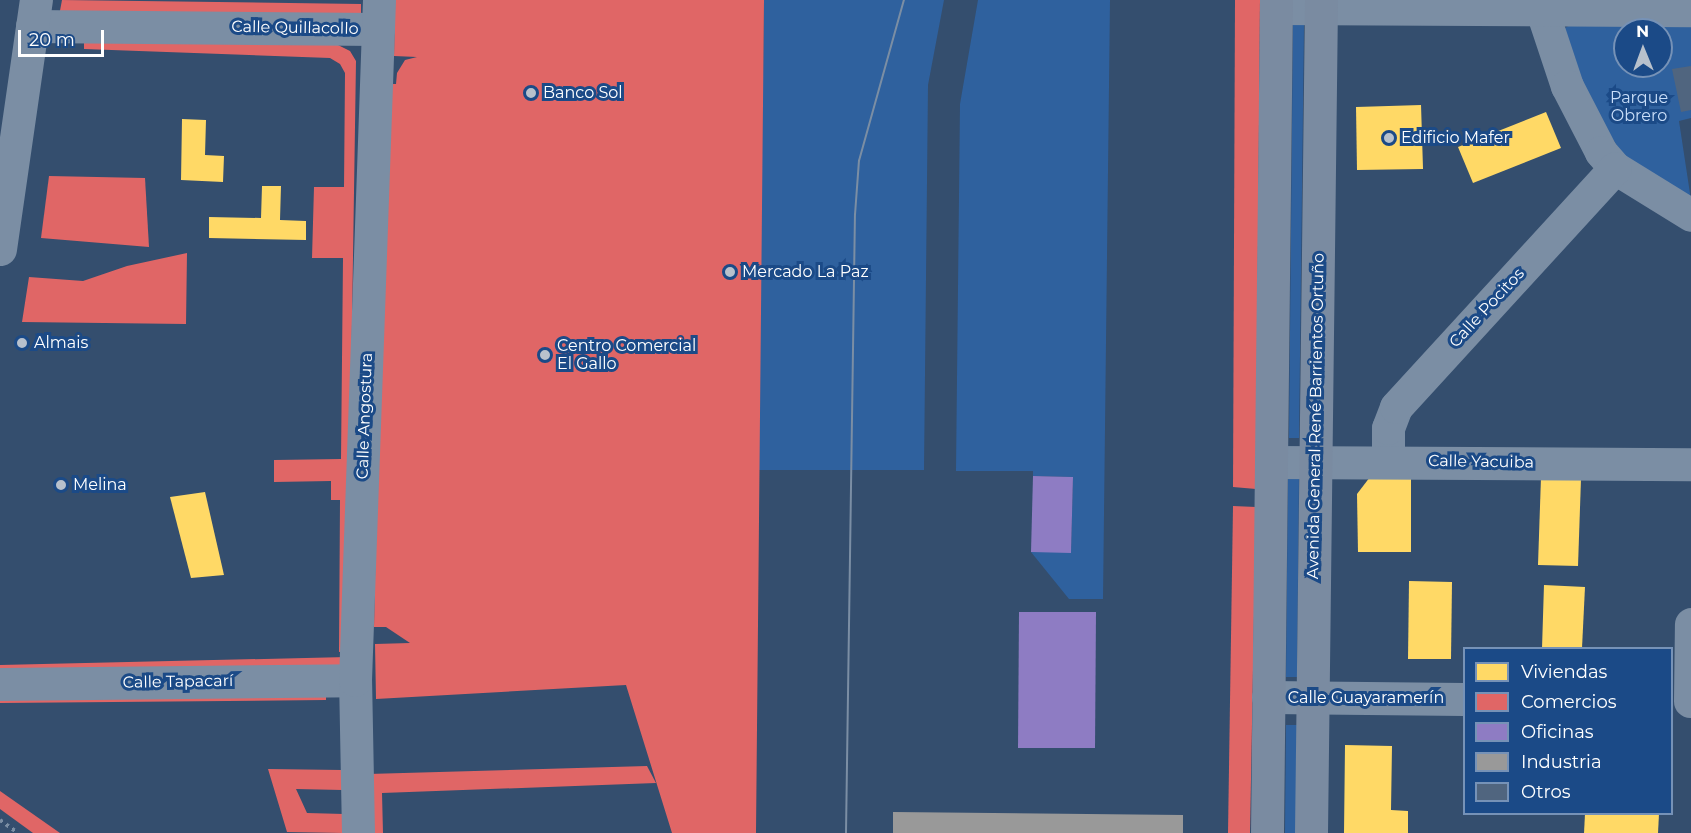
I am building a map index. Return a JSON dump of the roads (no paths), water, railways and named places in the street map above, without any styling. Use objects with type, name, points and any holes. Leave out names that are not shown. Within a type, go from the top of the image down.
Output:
[{"type":"main road","points":[[1267,833],[1276,4]]},
{"type":"main road","name":"Avenida General René Barrientos Ortuño","points":[[1311,833],[1321,4]]},
{"type":"street","points":[[1276,4],[1543,6],[1691,10]]},
{"type":"street","points":[[1543,6],[1567,86],[1584,124],[1615,168],[1691,215]]},
{"type":"street","points":[[0,249],[34,13]]},
{"type":"street","name":"Calle Quillacollo","points":[[34,13],[379,15]]},
{"type":"street","name":"Calle Angostura","points":[[358,833],[356,680],[379,15]]},
{"type":"street","name":"Calle Pocitos","points":[[1388,461],[1388,428],[1396,407],[1615,168]]},
{"type":"street","name":"Calle Yacuiba","points":[[1271,462],[1691,464]]},
{"type":"street","points":[[1684,701],[1691,624]]},
{"type":"street","name":"Calle Tapacarí","points":[[0,684],[356,680]]},
{"type":"street","name":"Calle Guayaramerín","points":[[1268,697],[1463,699]]},
{"type":"tram line","points":[[846,833],[855,215],[859,161],[904,0]]},
{"type":"place","name":"Banco Sol","points":[[531,93]]},
{"type":"place","name":"Edificio Mafer","points":[[1389,138]]},
{"type":"place","name":"Mercado La Paz","points":[[730,272]]},
{"type":"place","name":"Almais","points":[[22,343]]},
{"type":"place","name":"Centro Comercial El Gallo","points":[[545,355]]},
{"type":"place","name":"Melina","points":[[61,485]]},
{"type":"park label","name":"Parque Obrero","points":[[1639,107]]}]
